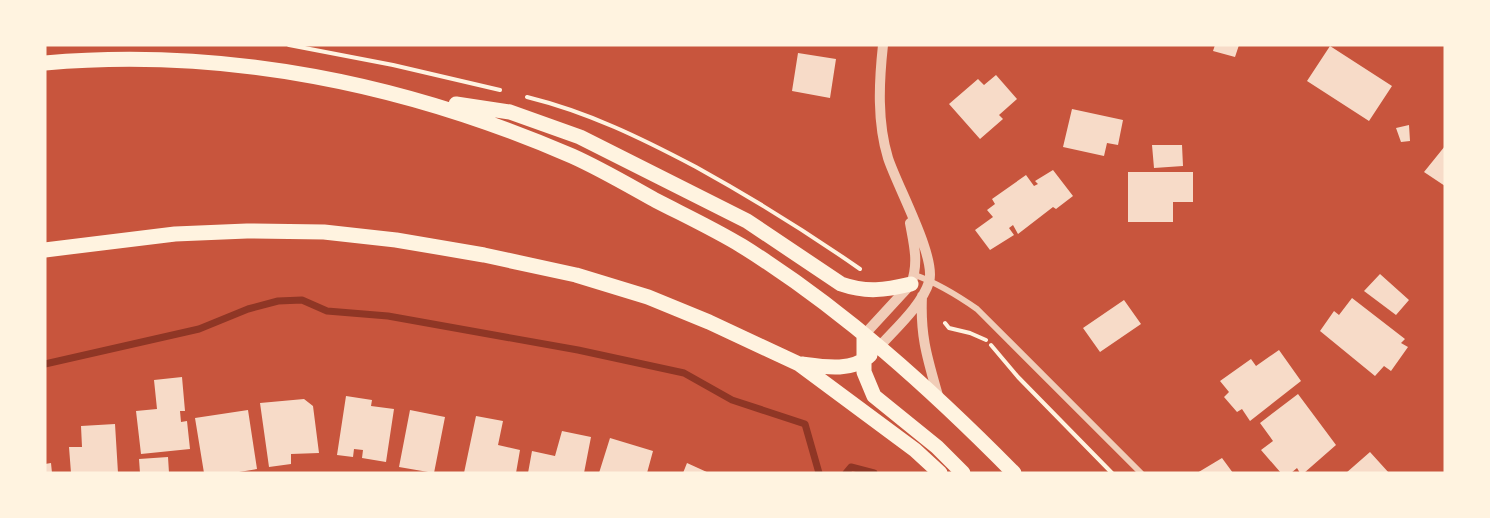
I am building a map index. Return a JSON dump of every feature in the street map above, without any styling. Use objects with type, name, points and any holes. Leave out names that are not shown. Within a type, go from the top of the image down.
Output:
[{"type":"main road","points":[[45,63],[138,58],[288,70],[400,95],[510,112],[580,137],[747,221],[841,284],[859,290],[877,291],[913,279]]},
{"type":"main road","points":[[400,95],[485,121],[575,158],[740,245],[832,309],[879,347],[939,400],[1014,473]]},
{"type":"main road","points":[[45,250],[176,234],[247,231],[324,232],[396,240],[576,274],[648,297],[709,322],[799,364],[915,450],[940,473]]},
{"type":"main road","points":[[864,335],[864,372],[874,396],[937,447],[963,473]]},
{"type":"main road","points":[[799,364],[832,368],[863,362],[879,347]]},
{"type":"street","points":[[879,347],[922,296],[930,280],[927,252],[888,157],[880,120],[880,73],[883,45]]},
{"type":"street","points":[[864,335],[913,279],[916,254],[907,206]]},
{"type":"street","points":[[913,279],[930,280],[977,309],[1141,473]]},
{"type":"street","points":[[922,296],[921,323],[924,348],[939,400]]},
{"type":"path","points":[[945,323],[949,328],[987,340],[1017,377],[1112,473]]},
{"type":"building","points":[[1215,45],[1239,45],[1235,57],[1213,51]]},
{"type":"building","points":[[1330,46],[1392,86],[1369,121],[1307,81]]},
{"type":"building","points":[[798,53],[836,59],[830,98],[792,91]]},
{"type":"building","points":[[996,75],[1017,99],[999,115],[1003,119],[980,139],[949,104],[978,79],[984,85]]},
{"type":"building","points":[[1072,109],[1123,120],[1118,145],[1107,143],[1104,156],[1063,147]]},
{"type":"building","points":[[1409,125],[1410,141],[1401,142],[1396,128]]},
{"type":"building","points":[[1152,145],[1182,145],[1183,166],[1154,168]]},
{"type":"building","points":[[1445,146],[1445,186],[1424,172]]},
{"type":"building","points":[[1053,170],[1073,196],[1056,209],[1053,207],[1018,234],[1013,225],[1009,228],[1014,235],[990,250],[975,230],[993,217],[987,210],[995,204],[992,199],[1026,175],[1034,186],[1038,184],[1035,181]]},
{"type":"building","points":[[1128,172],[1193,172],[1193,202],[1173,202],[1173,222],[1128,222]]},
{"type":"building","points":[[1380,274],[1409,300],[1396,315],[1364,291]]},
{"type":"building","points":[[1352,298],[1405,339],[1401,343],[1408,347],[1391,371],[1384,366],[1375,376],[1320,331],[1334,311],[1339,315]]},
{"type":"building","points":[[1124,300],[1141,324],[1100,352],[1083,328]]},
{"type":"building","points":[[1279,350],[1301,381],[1250,421],[1242,409],[1237,412],[1224,397],[1229,392],[1220,381],[1251,359],[1256,366]]},
{"type":"building","points":[[182,377],[185,411],[180,411],[181,422],[187,421],[190,449],[141,454],[136,411],[157,409],[154,380]]},
{"type":"building","points":[[1298,394],[1336,445],[1304,473],[1300,473],[1297,468],[1291,473],[1281,473],[1261,450],[1273,441],[1260,423]]},
{"type":"building","points":[[346,396],[372,400],[371,406],[394,409],[386,462],[362,458],[363,450],[354,449],[353,457],[337,455]]},
{"type":"building","points":[[304,399],[313,406],[319,453],[291,454],[291,464],[269,467],[260,403]]},
{"type":"building","points":[[248,410],[257,469],[233,473],[204,473],[195,418]]},
{"type":"building","points":[[410,410],[445,417],[434,473],[399,467]]},
{"type":"building","points":[[476,416],[503,421],[498,445],[520,450],[516,473],[464,473]]},
{"type":"building","points":[[115,424],[118,473],[71,473],[69,447],[82,447],[81,426]]},
{"type":"building","points":[[562,431],[591,437],[584,473],[528,473],[532,451],[555,456]]},
{"type":"building","points":[[610,438],[653,451],[647,473],[599,473]]},
{"type":"building","points":[[1370,452],[1389,473],[1346,473]]},
{"type":"building","points":[[168,457],[169,473],[140,473],[139,459]]},
{"type":"building","points":[[1222,458],[1233,473],[1197,473]]},
{"type":"building","points":[[51,463],[52,473],[45,473],[45,464]]},
{"type":"building","points":[[687,463],[709,473],[683,473]]},
{"type":"waterway","points":[[45,364],[199,329],[248,309],[278,301],[302,300],[327,311],[388,316],[578,350],[684,373],[732,400],[805,424],[819,473]]},
{"type":"waterway","points":[[846,473],[851,467],[874,473]]}]
